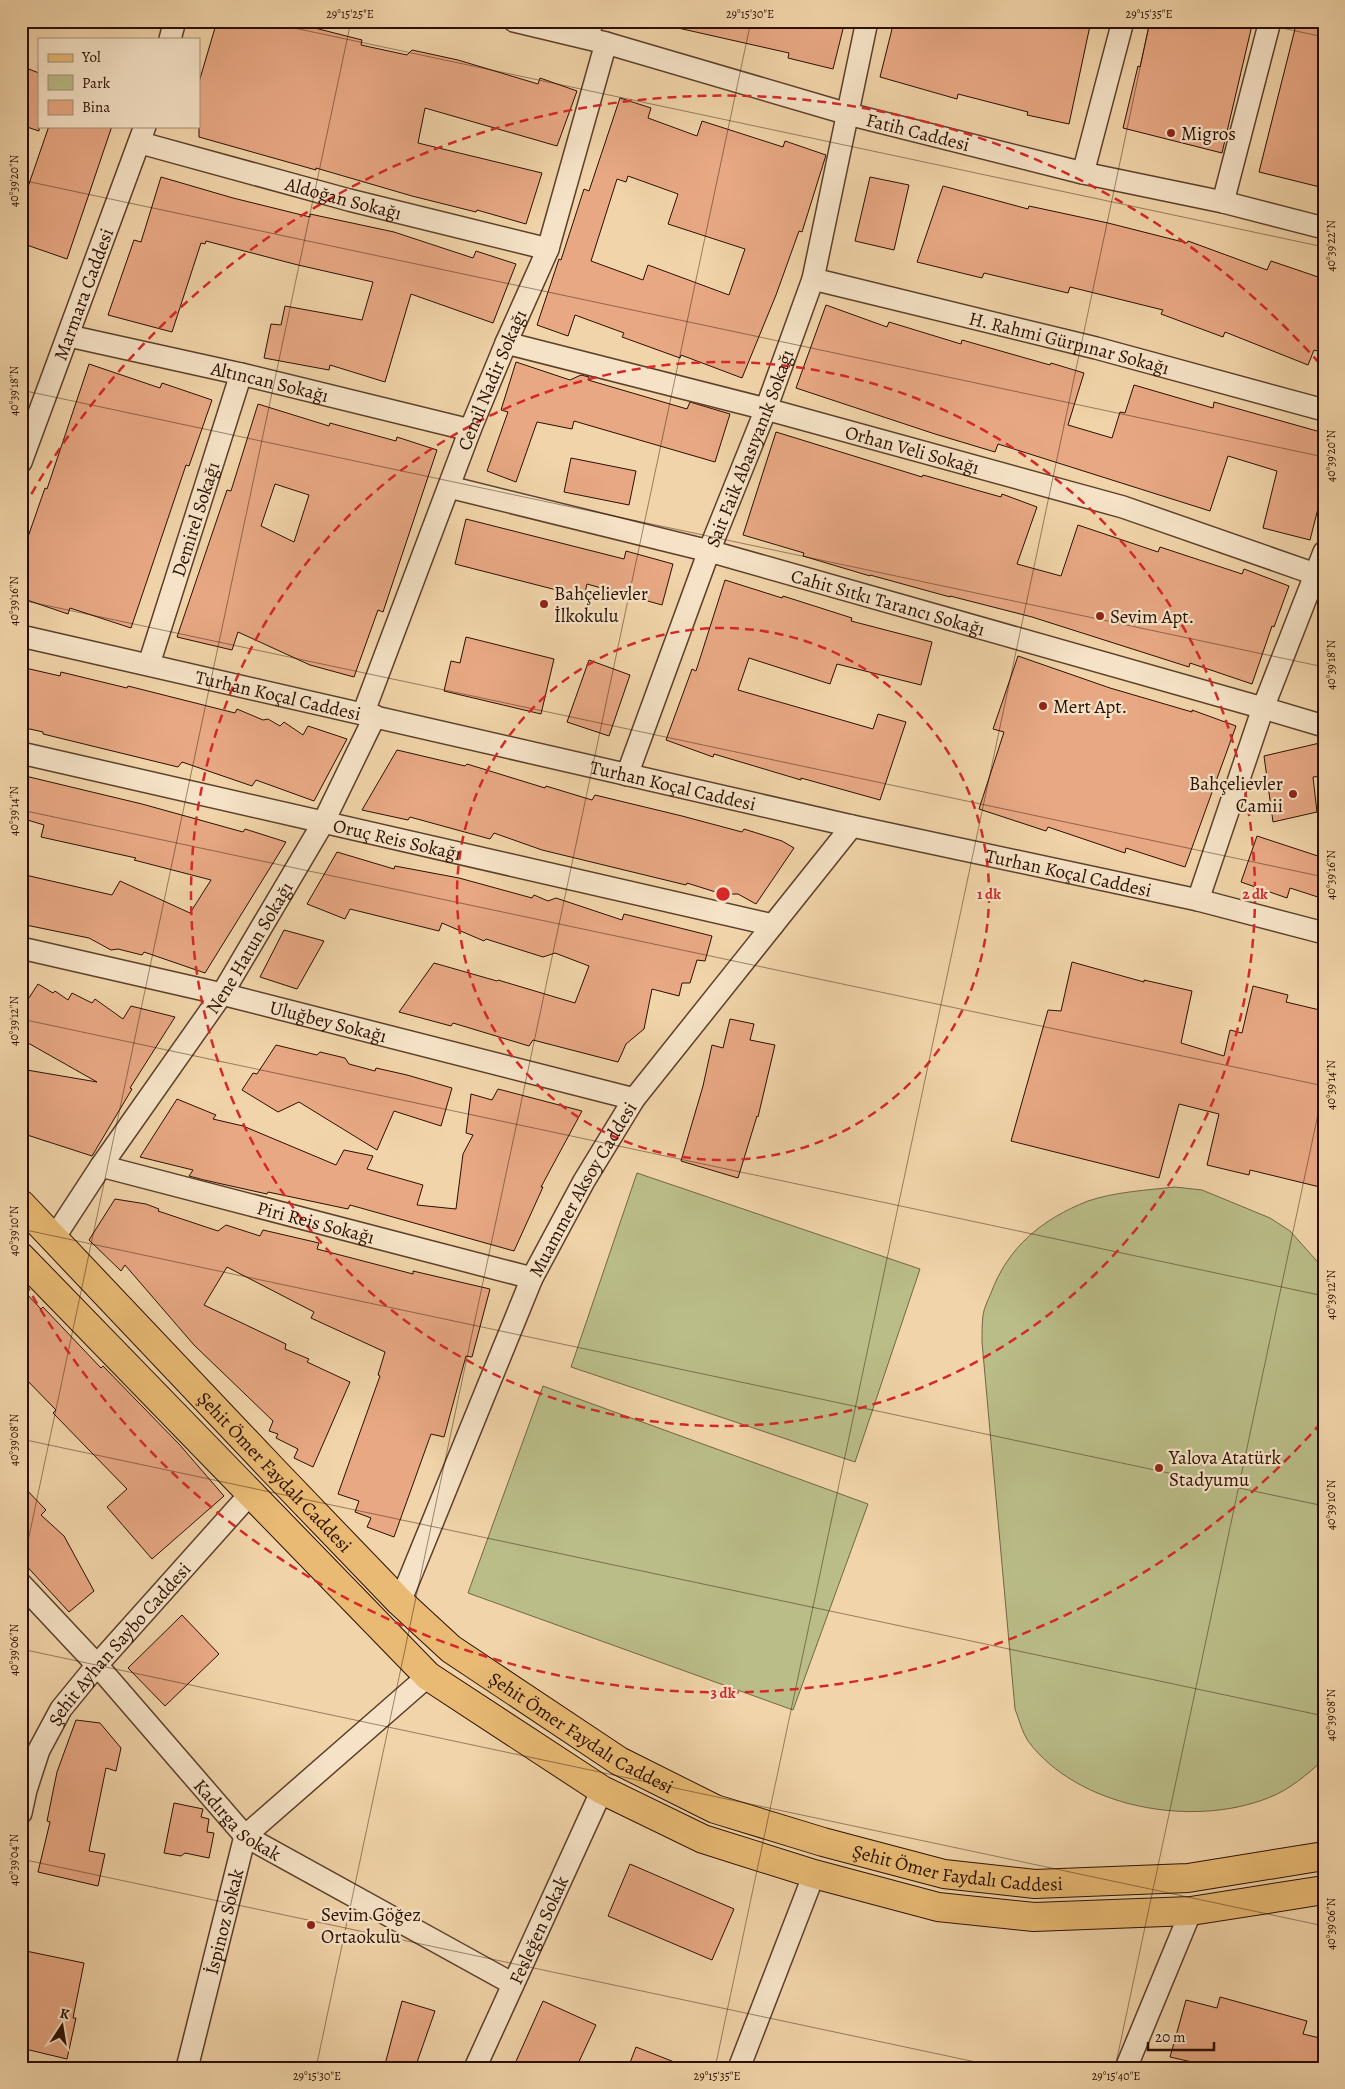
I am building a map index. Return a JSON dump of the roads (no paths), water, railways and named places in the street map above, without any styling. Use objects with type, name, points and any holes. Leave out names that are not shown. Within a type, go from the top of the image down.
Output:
[{"type":"main road","name":"Şehit Ömer Faydalı Caddesi","points":[[21,1204],[400,1602],[451,1650],[619,1761],[715,1809],[823,1842],[944,1874],[1035,1884],[1188,1878],[1324,1856]]},
{"type":"main road","name":"Şehit Ömer Faydalı Caddesi","points":[[21,1257],[428,1676],[602,1790],[703,1839],[814,1874],[938,1907],[1034,1917],[1191,1912],[1324,1890]]},
{"type":"main road","points":[[814,1874],[823,1842]]},
{"type":"street","points":[[170,38],[176,21]]},
{"type":"street","name":"Fatih Caddesi","points":[[514,21],[595,34],[848,114],[1082,173],[1223,202],[1324,228]]},
{"type":"street","name":"Sait Faik Abasıyanık Sokağı","points":[[627,775],[709,551],[766,408],[814,279],[867,21]]},
{"type":"street","points":[[1082,173],[1123,21]]},
{"type":"street","points":[[1223,202],[1270,21]]},
{"type":"street","name":"Cemil Nadir Sokağı","points":[[369,715],[470,430],[506,342],[548,250],[595,34]]},
{"type":"street","name":"Aldoğan Sokağı","points":[[143,134],[349,200],[548,250]]},
{"type":"street","name":"Marmara Caddesi","points":[[21,462],[28,428],[69,336],[143,134]]},
{"type":"street","name":"H. Rahmi Gürpınar Sokağı","points":[[814,279],[1096,348],[1324,410]]},
{"type":"street","name":"Altıncan Sokağı","points":[[69,336],[241,374],[470,430]]},
{"type":"street","name":"Orhan Veli Sokağı","points":[[506,342],[766,408],[1123,507],[1314,574]]},
{"type":"street","name":"Demirel Sokağı","points":[[149,664],[241,374]]},
{"type":"street","name":"Cahit Sıtkı Tarancı Sokağı","points":[[449,487],[709,551],[1324,726]]},
{"type":"street","points":[[1198,900],[1263,708],[1324,552]]},
{"type":"street","name":"Turhan Koçal Caddesi","points":[[21,636],[852,826],[1198,900],[1324,933]]},
{"type":"street","name":"Nene Hatun Sokağı","points":[[54,1238],[101,1166],[222,994],[323,823],[369,715]]},
{"type":"street","name":"Oruç Reis Sokağı","points":[[21,752],[773,925]]},
{"type":"street","name":"Muammer Aksoy Caddesi","points":[[400,1602],[532,1278],[584,1181],[634,1100],[852,826]]},
{"type":"street","name":"Uluğbey Sokağı","points":[[21,948],[222,994],[634,1100]]},
{"type":"street","name":"Piri Reis Sokağı","points":[[101,1166],[532,1278]]},
{"type":"street","name":"Şehit Ayhan Saybo Caddesi","points":[[21,1813],[24,1789],[38,1750],[62,1710],[96,1665],[250,1494]]},
{"type":"street","name":"Kadırga Sokak","points":[[21,1584],[96,1665],[245,1836],[513,1984]]},
{"type":"street","points":[[245,1836],[428,1676]]},
{"type":"street","name":"Fesleğen Sokak","points":[[475,2068],[602,1790]]},
{"type":"street","name":"İspinoz Sokak","points":[[187,2068],[245,1836]]},
{"type":"street","points":[[739,2068],[814,1874]]},
{"type":"street","points":[[1126,2068],[1191,1912]]},
{"type":"place","name":"Migros","points":[[1171,133]]},
{"type":"place","name":"Bahçelievler İlkokulu","points":[[544,604]]},
{"type":"place","name":"Sevim Apt.","points":[[1100,616]]},
{"type":"place","name":"Mert Apt.","points":[[1043,706]]},
{"type":"place","name":"Bahçelievler Camii","points":[[1293,794]]},
{"type":"place","name":"Yalova Atatürk Stadyumu","points":[[1159,1468]]},
{"type":"place","name":"Sevim Göğez Ortaokulu","points":[[311,1925]]}]
